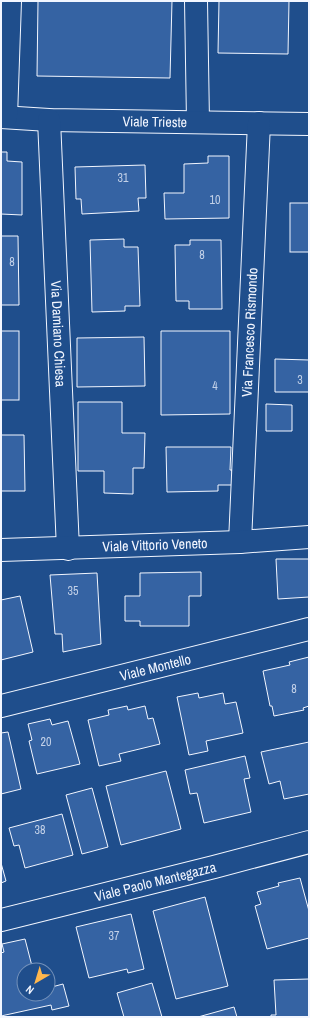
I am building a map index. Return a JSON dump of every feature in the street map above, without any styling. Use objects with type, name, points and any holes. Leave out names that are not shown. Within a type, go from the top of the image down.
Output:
[{"type":"street","points":[[3,117],[10,1]]},
{"type":"street","points":[[196,1],[198,122]]},
{"type":"street","name":"Viale Trieste","points":[[3,117],[49,120],[309,124]]},
{"type":"street","name":"Via Damiano Chiesa","points":[[49,120],[68,548]]},
{"type":"street","name":"Via Francesco Rismondo","points":[[240,542],[258,123]]},
{"type":"street","name":"Viale Vittorio Veneto","points":[[1,550],[240,542],[309,536]]},
{"type":"street","name":"Viale Montello","points":[[1,706],[309,629]]},
{"type":"street","name":"Viale Paolo Mantegazza","points":[[1,920],[309,842]]},
{"type":"building","points":[[38,1],[172,1],[170,78],[37,76]]},
{"type":"building","points":[[219,1],[289,1],[288,54],[218,53]]},
{"type":"building","points":[[1,152],[7,152],[7,161],[22,162],[22,215],[1,214]]},
{"type":"building","points":[[208,156],[229,156],[229,218],[165,219],[164,193],[184,193],[184,164],[208,163]]},
{"type":"building","points":[[145,165],[146,198],[138,198],[139,211],[82,214],[81,199],[76,199],[75,167]]},
{"type":"building","points":[[290,203],[309,203],[309,252],[290,252]]},
{"type":"building","points":[[1,236],[18,236],[19,305],[1,305]]},
{"type":"building","points":[[124,239],[124,247],[138,247],[140,306],[125,306],[125,311],[92,312],[90,240]]},
{"type":"building","points":[[190,240],[221,240],[222,309],[189,309],[189,301],[176,301],[175,245],[190,245]]},
{"type":"building","points":[[1,331],[19,331],[19,400],[1,400]]},
{"type":"building","points":[[161,331],[230,331],[230,414],[161,415]]},
{"type":"building","points":[[144,337],[145,386],[77,387],[77,338]]},
{"type":"building","points":[[275,359],[309,360],[309,392],[275,392]]},
{"type":"building","points":[[78,402],[122,402],[122,433],[145,433],[144,468],[133,468],[133,494],[104,493],[104,471],[78,471]]},
{"type":"building","points":[[266,404],[292,405],[292,431],[266,431]]},
{"type":"building","points":[[1,435],[24,435],[25,491],[1,491]]},
{"type":"building","points":[[166,447],[231,447],[230,470],[232,470],[233,485],[218,485],[218,491],[167,492]]},
{"type":"building","points":[[276,559],[309,559],[309,597],[278,599]]},
{"type":"building","points":[[201,572],[201,596],[189,596],[189,626],[140,626],[140,621],[125,621],[125,596],[140,596],[140,573]]},
{"type":"building","points":[[97,573],[101,644],[63,652],[62,634],[55,634],[50,575]]},
{"type":"building","points":[[20,596],[33,652],[1,660],[1,600]]},
{"type":"building","points":[[309,657],[309,706],[303,708],[304,710],[274,716],[272,706],[270,706],[263,671],[290,665],[289,662]]},
{"type":"building","points":[[198,693],[199,698],[223,693],[225,704],[236,702],[243,733],[206,741],[208,751],[189,755],[177,697]]},
{"type":"building","points":[[127,706],[128,710],[145,706],[148,719],[153,718],[160,744],[119,754],[121,761],[99,766],[88,720],[109,715],[108,710]]},
{"type":"building","points":[[50,719],[52,725],[68,721],[80,764],[37,774],[29,741],[32,740],[28,724]]},
{"type":"building","points":[[8,732],[21,789],[1,794],[1,733]]},
{"type":"building","points":[[309,742],[309,794],[284,799],[280,781],[269,784],[261,752]]},
{"type":"building","points":[[245,756],[250,778],[244,779],[251,812],[204,823],[197,793],[190,794],[185,770]]},
{"type":"building","points":[[166,771],[181,829],[121,845],[106,786]]},
{"type":"building","points":[[92,788],[108,847],[82,854],[66,795]]},
{"type":"building","points":[[62,814],[73,855],[25,868],[19,845],[14,846],[9,828]]},
{"type":"building","points":[[1,863],[6,881],[1,883]]},
{"type":"building","points":[[300,878],[309,911],[309,938],[267,949],[255,906],[261,904],[257,892],[279,886],[278,883]]},
{"type":"building","points":[[205,897],[228,986],[176,999],[153,911]]},
{"type":"building","points":[[131,914],[144,969],[128,973],[127,969],[89,978],[76,927]]},
{"type":"building","points":[[25,939],[31,962],[16,962],[16,1002],[56,1002],[56,986],[63,984],[69,1006],[52,1010],[51,1005],[1,1016],[1,953],[4,952],[2,944]]},
{"type":"building","points":[[309,979],[309,1017],[271,1017],[271,1015],[276,1015],[274,980]]},
{"type":"building","points":[[152,983],[162,1017],[124,1017],[117,993]]},
{"type":"building","points":[[234,1007],[237,1017],[198,1017]]}]
